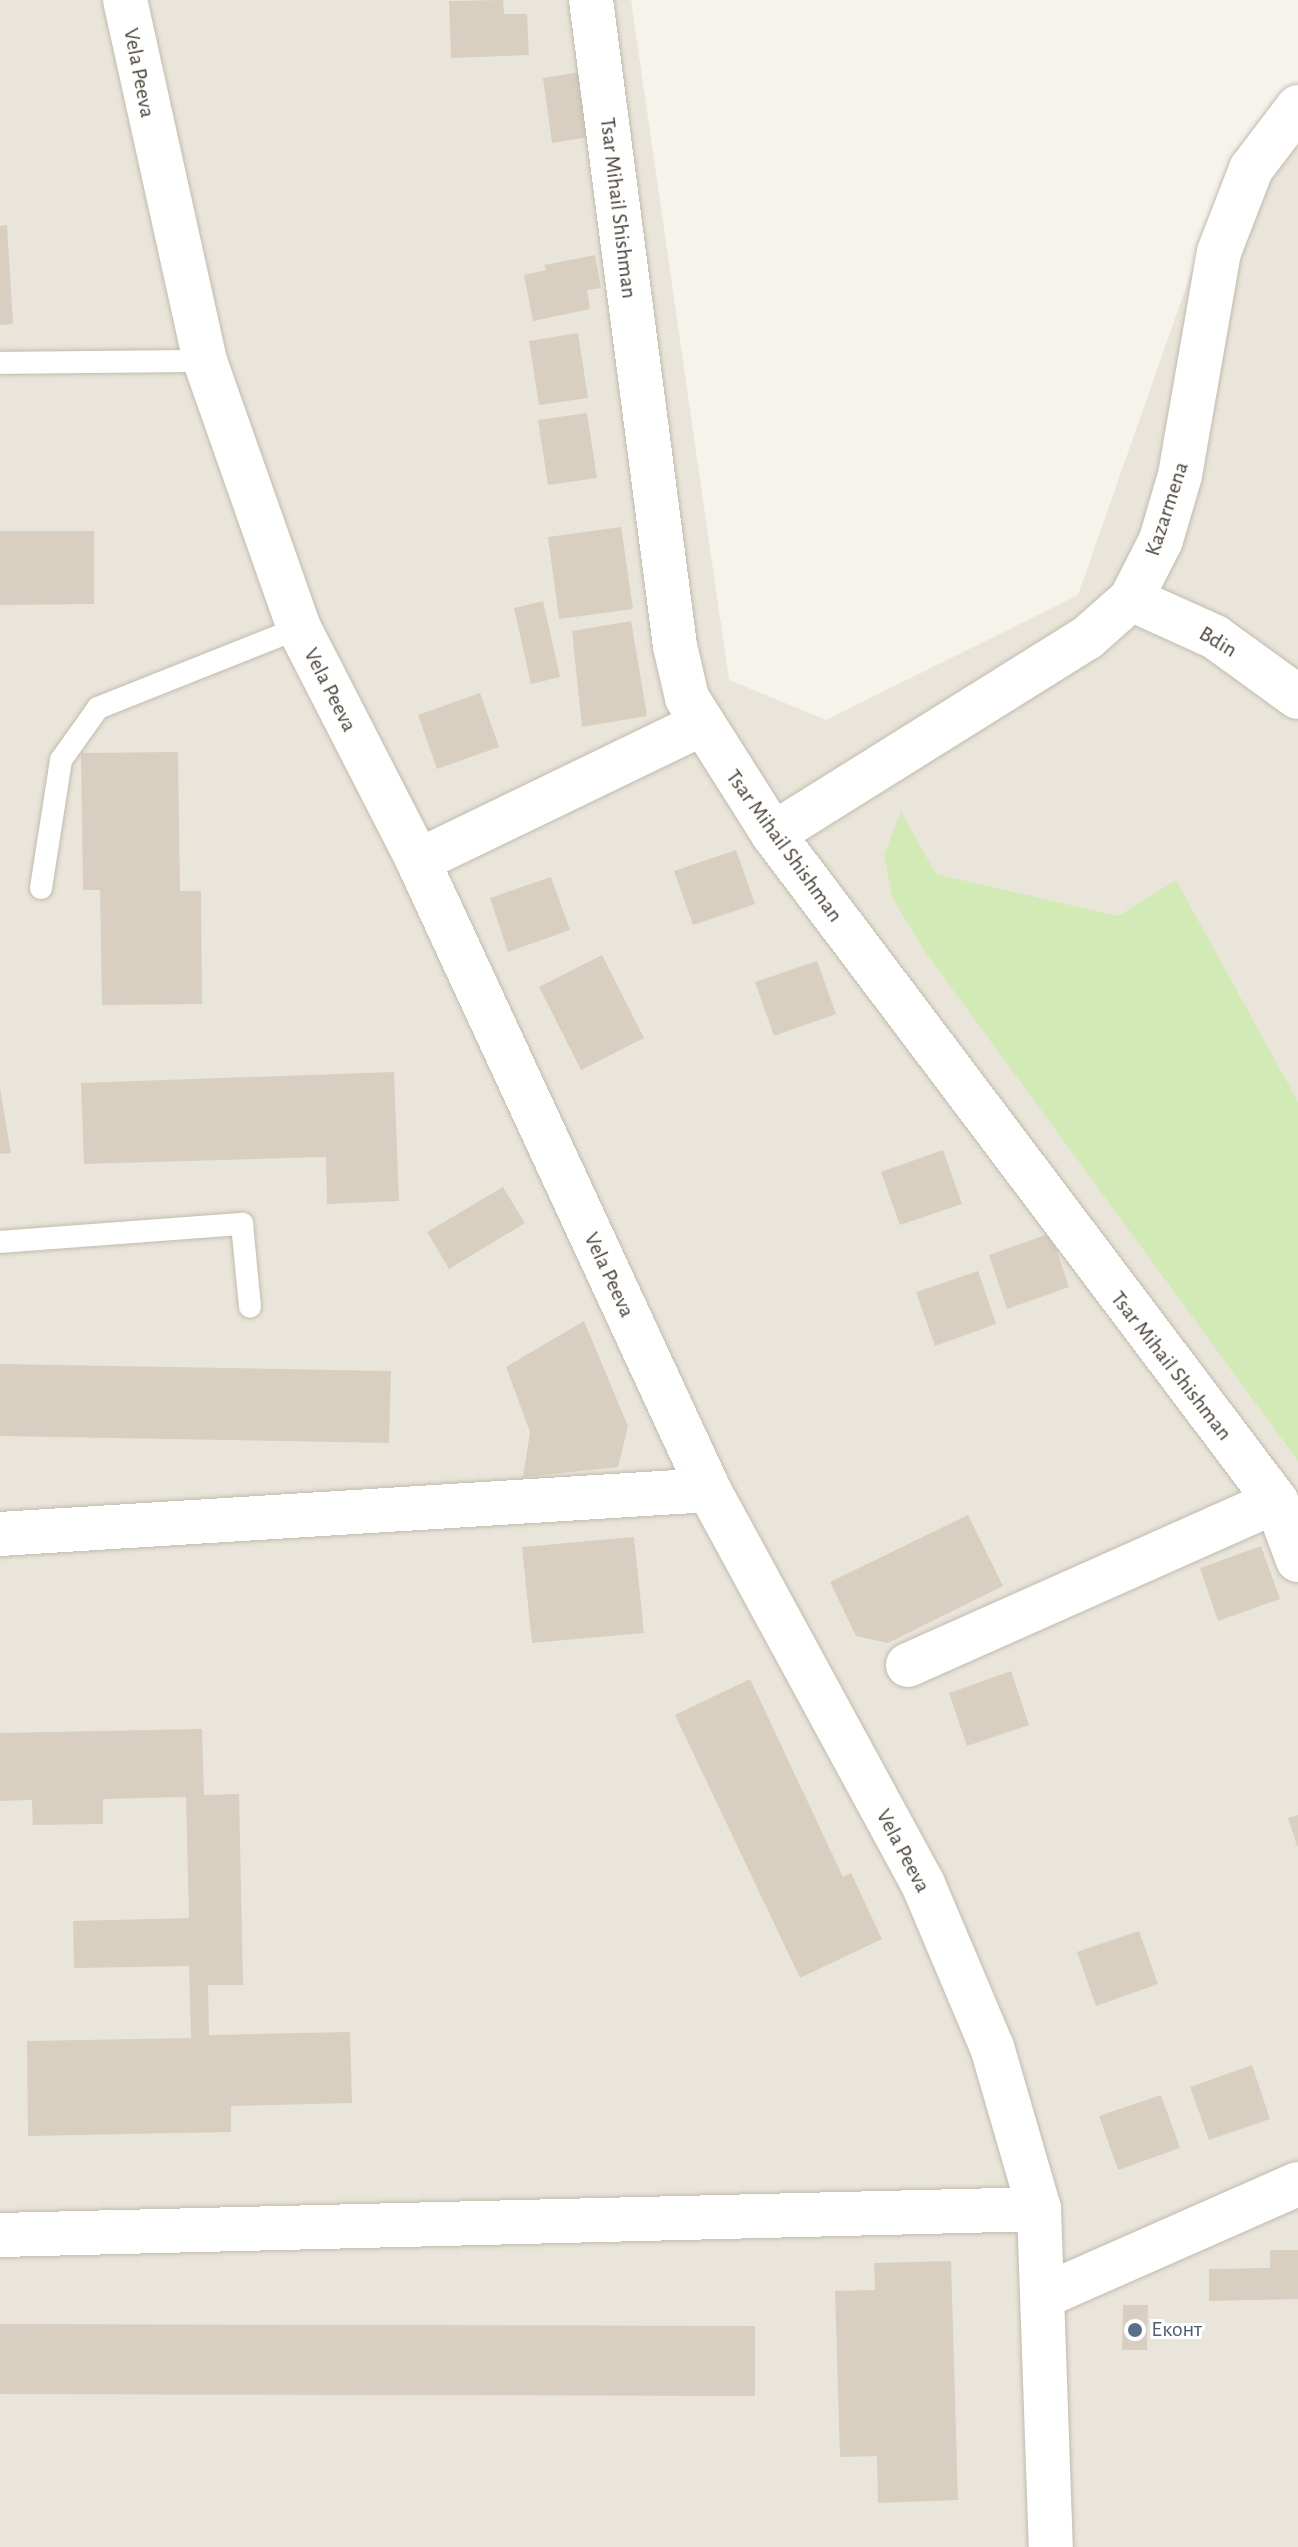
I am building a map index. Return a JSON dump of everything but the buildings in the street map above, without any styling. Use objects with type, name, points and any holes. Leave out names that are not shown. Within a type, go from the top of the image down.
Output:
[{"type":"street","name":"Vela Peeva","points":[[125,0],[205,361],[299,628],[418,861],[709,1490],[923,1884],[992,2047],[1039,2209],[1046,2295],[1051,2547]]},
{"type":"street","name":"Tsar Mihail Shishman","points":[[591,0],[675,646],[687,698],[773,834],[1276,1501],[1298,1560]]},
{"type":"street","name":"Kazarmena","points":[[773,834],[1087,638],[1131,599],[1161,540],[1180,475],[1219,252],[1251,169],[1298,107]]},
{"type":"street","name":"Bdin","points":[[1131,599],[1215,637],[1298,697]]},
{"type":"street","points":[[418,861],[701,724]]},
{"type":"street","points":[[0,1534],[709,1490]]},
{"type":"street","points":[[908,1665],[1276,1501]]},
{"type":"street","points":[[1046,2295],[1298,2184]]},
{"type":"street","points":[[0,2235],[1039,2209]]},
{"type":"lane","points":[[0,363],[205,361]]},
{"type":"lane","points":[[41,888],[61,760],[98,708],[299,628]]},
{"type":"lane","points":[[0,1242],[242,1224],[250,1307]]},
{"type":"shaded area","points":[[0,0],[631,0],[729,680],[826,720],[1078,595],[1232,156],[1298,94],[1298,2547],[0,2547]]},
{"type":"green space","points":[[901,811],[936,874],[1118,916],[1176,880],[1298,1102],[1298,1461],[926,953],[893,899],[884,855]]},
{"type":"place","name":"Еконт","points":[[1135,2330]]}]
